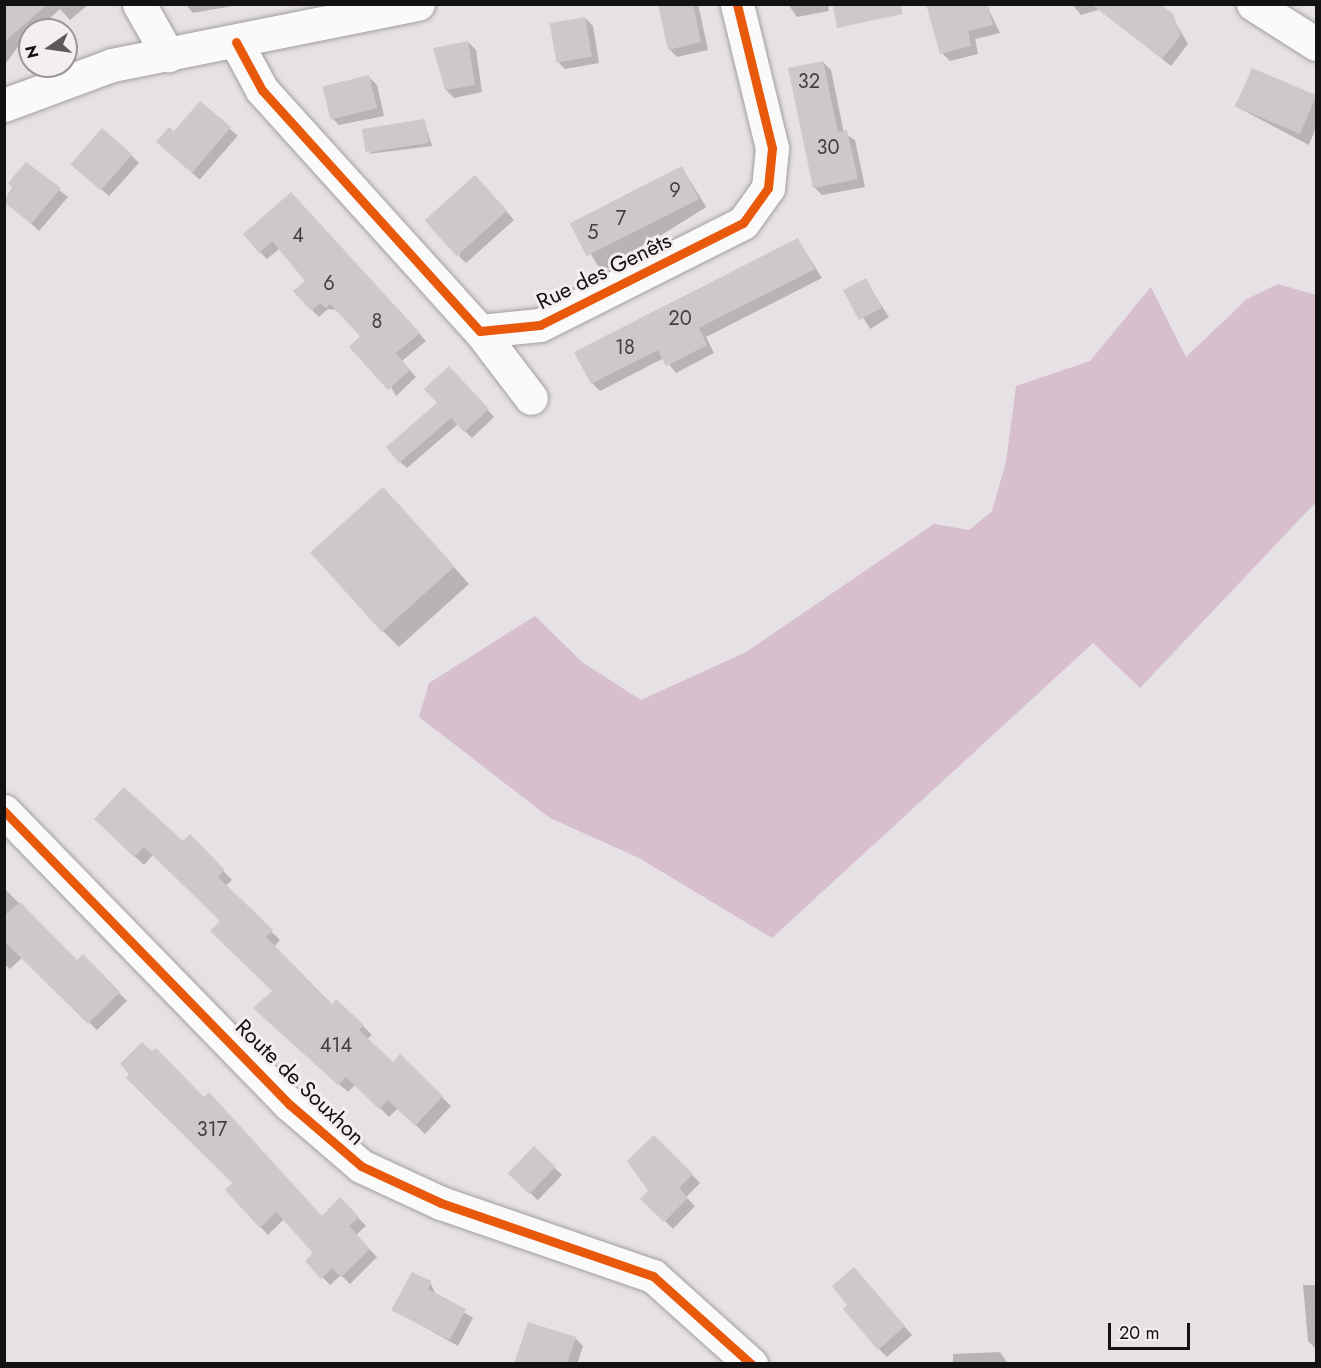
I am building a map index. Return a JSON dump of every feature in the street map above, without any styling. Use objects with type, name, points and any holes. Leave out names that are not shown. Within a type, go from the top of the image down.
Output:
[{"type":"street","points":[[139,4],[168,55]]},
{"type":"street","points":[[4,105],[112,65],[418,4]]},
{"type":"street","name":"Rue des Genêts","points":[[480,331],[540,325],[743,223],[768,188],[772,148],[737,4]]},
{"type":"street","points":[[1253,4],[1317,44]]},
{"type":"street","points":[[236,42],[262,90],[480,331],[531,398]]},
{"type":"street","name":"Route de Souxhon","points":[[4,811],[289,1104],[361,1166],[441,1203],[653,1276],[751,1364]]},
{"type":"shaded area","points":[[1278,284],[1316,295],[1316,502],[1140,688],[1093,643],[772,938],[639,858],[550,818],[419,717],[429,683],[535,616],[582,662],[641,700],[746,652],[934,524],[969,530],[992,511],[1006,462],[1016,386],[1090,361],[1151,287],[1186,357],[1247,299]]},
{"type":"building","points":[[4,4],[48,4],[32,18],[18,18],[18,30],[4,42]]},
{"type":"building","points":[[658,4],[693,4],[701,42],[668,50]]},
{"type":"building","points":[[833,4],[901,4],[902,14],[837,28]]},
{"type":"building","points":[[926,4],[988,4],[993,25],[968,31],[971,46],[940,54]]},
{"type":"building","points":[[1091,4],[1160,4],[1173,14],[1181,35],[1162,59]]},
{"type":"building","points":[[585,17],[592,56],[556,63],[550,23]]},
{"type":"building","points":[[468,41],[475,85],[445,90],[433,48]]},
{"type":"building","points":[[823,61],[838,132],[847,130],[858,179],[813,188],[788,68]]},
{"type":"building","points":[[1252,68],[1316,95],[1300,134],[1236,107]]},
{"type":"building","points":[[369,75],[377,108],[331,120],[322,87]]},
{"type":"building","points":[[200,101],[231,127],[192,173],[156,142],[169,127],[174,131]]},
{"type":"building","points":[[425,119],[429,143],[366,153],[362,129]]},
{"type":"building","points":[[102,128],[132,154],[101,190],[71,164]]},
{"type":"building","points":[[26,162],[61,188],[31,224],[4,202],[13,188],[8,183]]},
{"type":"building","points":[[682,166],[699,199],[587,256],[570,223]]},
{"type":"building","points":[[475,175],[507,211],[457,256],[424,221]]},
{"type":"building","points":[[291,192],[420,333],[396,353],[410,370],[388,390],[349,347],[360,336],[330,304],[326,308],[320,303],[311,311],[293,291],[305,281],[272,241],[259,253],[243,234]]},
{"type":"building","points":[[798,238],[815,269],[699,328],[707,345],[666,366],[658,350],[591,384],[574,352]]},
{"type":"building","points":[[866,278],[882,308],[859,320],[843,290]]},
{"type":"building","points":[[449,366],[489,409],[464,432],[451,418],[399,463],[386,447],[437,403],[424,389]]},
{"type":"building","points":[[383,487],[455,567],[382,632],[310,553]]},
{"type":"building","points":[[124,787],[183,841],[190,834],[225,870],[218,877],[273,930],[266,937],[332,1004],[336,999],[364,1025],[359,1030],[393,1062],[400,1054],[443,1096],[415,1126],[388,1100],[379,1109],[346,1077],[338,1085],[253,1008],[272,991],[210,931],[220,921],[144,847],[134,857],[94,819]]},
{"type":"building","points":[[20,902],[77,960],[83,954],[120,992],[88,1024],[4,941],[4,916]]},
{"type":"building","points":[[142,1042],[152,1051],[156,1048],[204,1097],[209,1092],[322,1216],[340,1197],[359,1217],[349,1226],[370,1249],[341,1277],[332,1268],[321,1279],[305,1261],[313,1253],[276,1212],[260,1228],[225,1190],[232,1183],[126,1078],[129,1074],[120,1064]]},
{"type":"building","points":[[654,1135],[693,1174],[679,1188],[688,1198],[664,1222],[640,1199],[648,1191],[627,1161]]},
{"type":"building","points":[[534,1146],[556,1167],[529,1194],[508,1173]]},
{"type":"building","points":[[854,1267],[905,1326],[878,1350],[843,1309],[847,1305],[832,1286]]},
{"type":"building","points":[[412,1272],[431,1281],[428,1289],[466,1309],[450,1340],[391,1310]]},
{"type":"building","points":[[528,1322],[576,1337],[567,1364],[514,1364]]},
{"type":"cycle path","points":[[236,42],[262,90],[480,331],[540,325],[743,223],[768,188],[772,148],[737,4]]},
{"type":"cycle path","points":[[4,811],[289,1104],[361,1166],[441,1203],[653,1276],[751,1364]]}]
